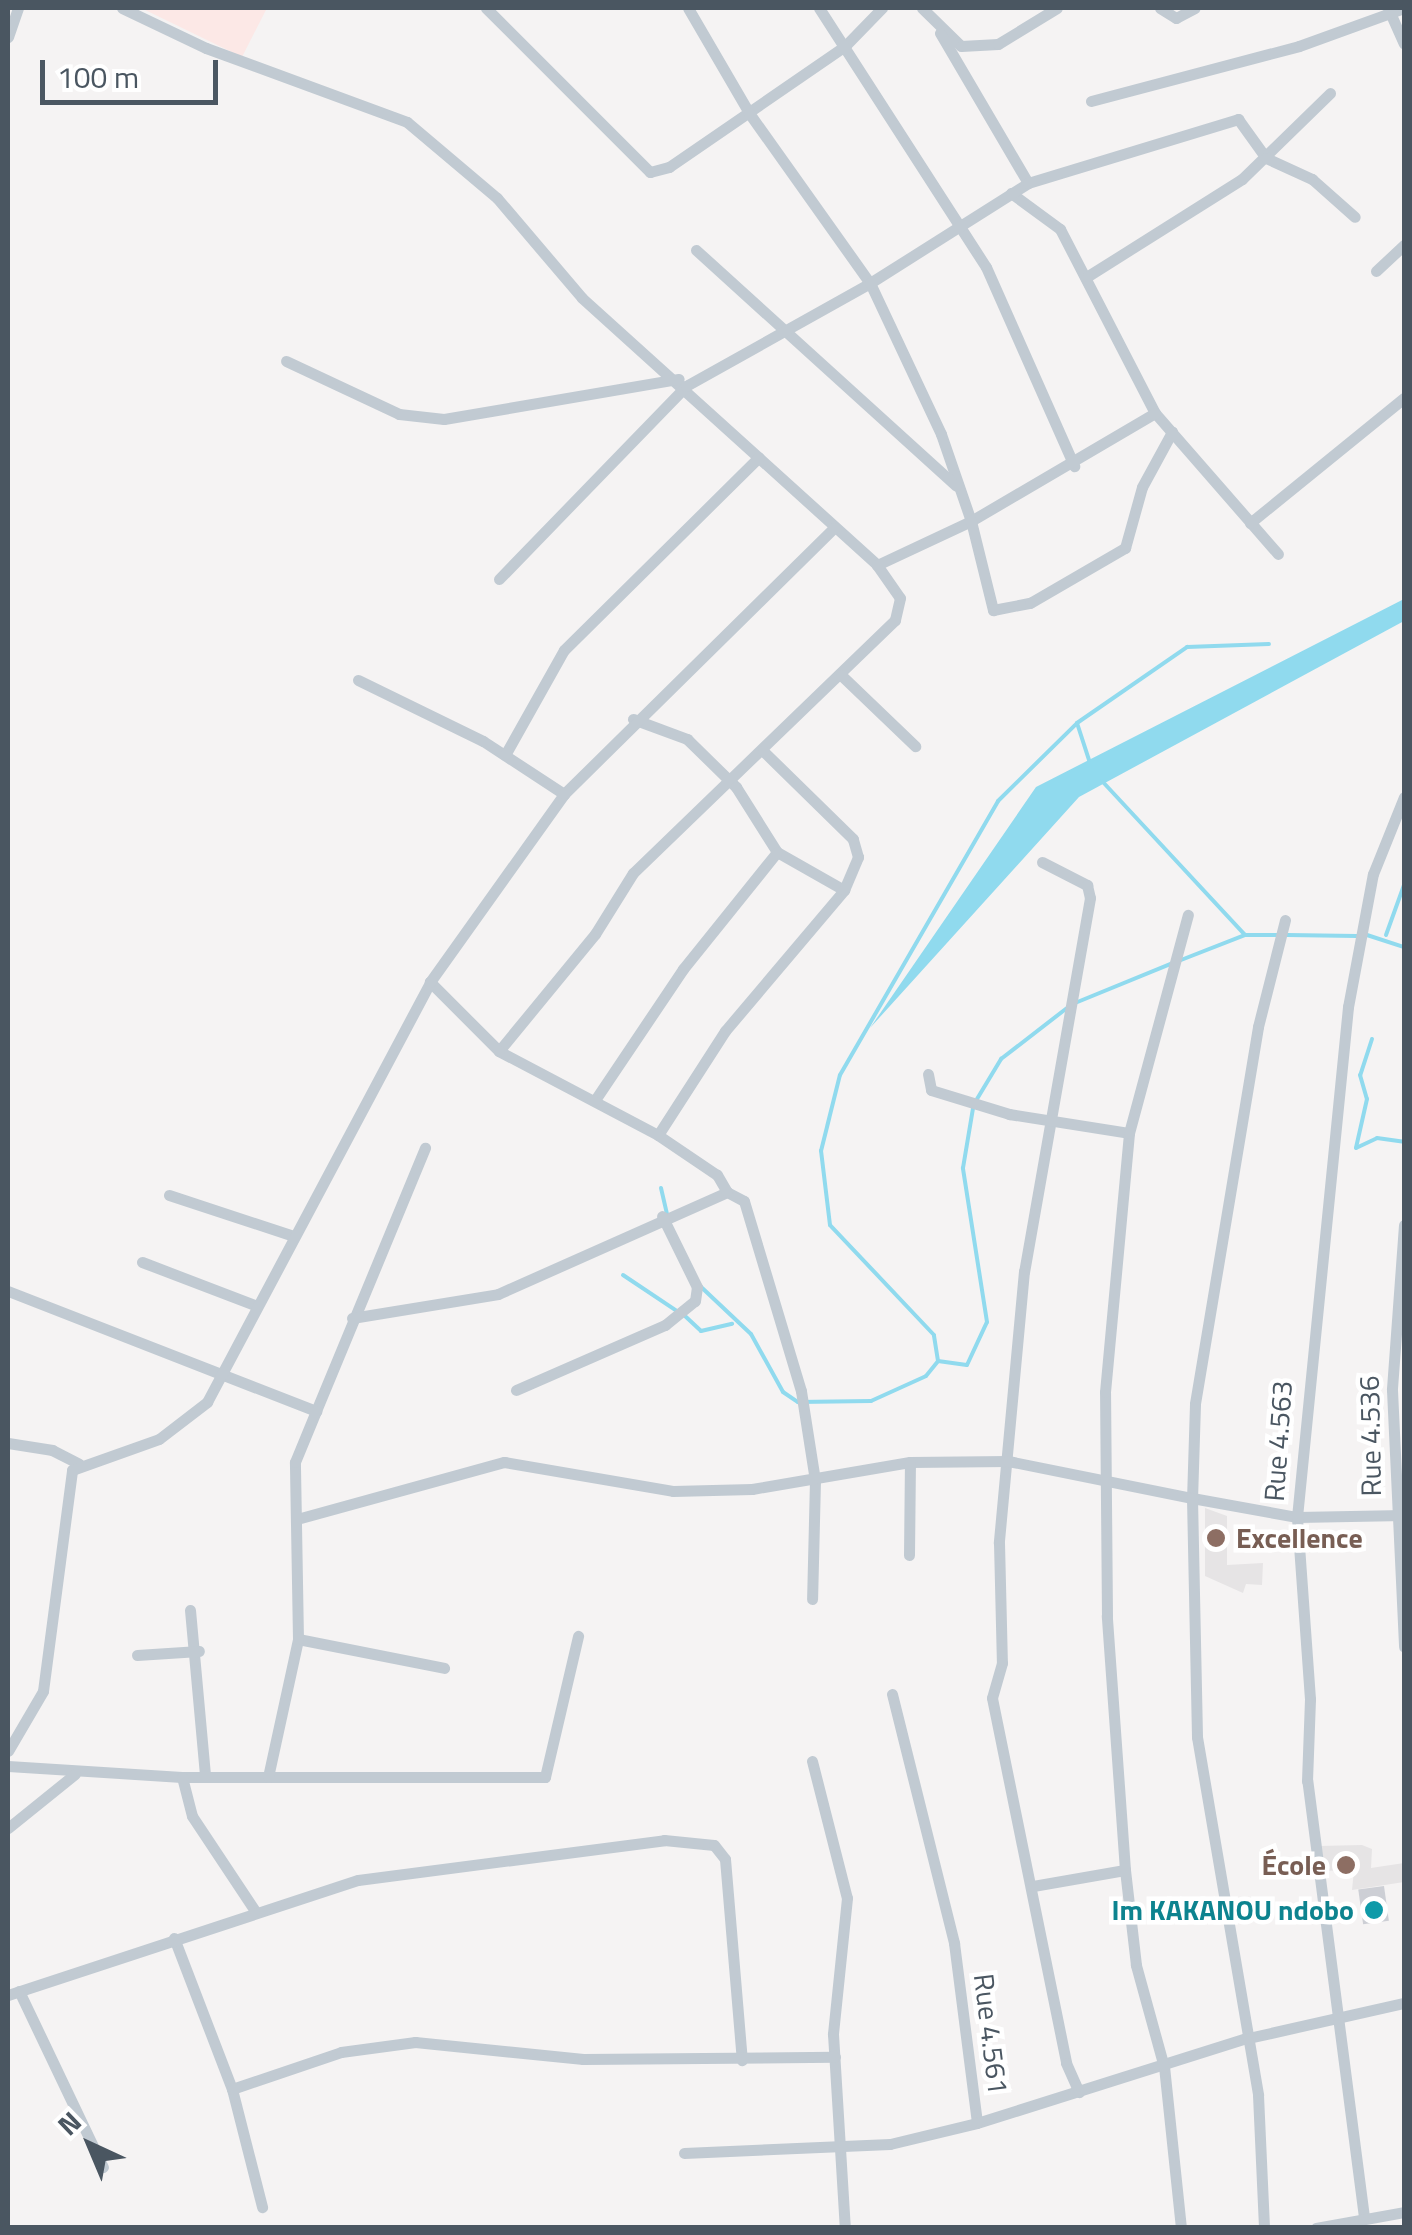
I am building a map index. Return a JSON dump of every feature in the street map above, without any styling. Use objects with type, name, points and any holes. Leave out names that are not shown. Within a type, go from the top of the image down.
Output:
[{"type":"street","points":[[8,37],[18,8]]},
{"type":"street","points":[[124,8],[408,122],[497,198],[582,298],[682,382],[878,565],[900,609],[841,676],[763,751],[724,780],[632,873],[595,934],[499,1051]]},
{"type":"street","points":[[486,8],[650,172],[749,114],[845,46],[882,8]]},
{"type":"street","points":[[688,8],[749,114],[870,283],[971,521],[988,604],[1000,613],[1030,603],[1133,539],[1142,488],[1172,432]]},
{"type":"street","points":[[819,8],[957,231],[986,267],[1074,466]]},
{"type":"street","points":[[922,8],[1028,183]]},
{"type":"street","points":[[940,33],[961,46],[998,44],[1057,8]]},
{"type":"street","points":[[1160,8],[1176,18],[1196,8]]},
{"type":"street","points":[[1090,100],[1404,8]]},
{"type":"street","points":[[1388,12],[1404,44]]},
{"type":"street","points":[[1088,276],[1266,158],[1330,94]]},
{"type":"street","points":[[286,361],[399,414],[444,419],[682,382],[785,332],[957,231],[1028,183],[1228,120],[1246,123],[1266,158],[1312,180],[1355,217]]},
{"type":"street","points":[[1012,193],[1060,229],[1088,276],[1155,413],[1278,554]]},
{"type":"street","points":[[1376,270],[1404,245]]},
{"type":"street","points":[[696,250],[958,488]]},
{"type":"street","points":[[499,579],[682,382]]},
{"type":"street","points":[[1250,522],[1404,398]]},
{"type":"street","points":[[878,565],[1074,466],[1155,413]]},
{"type":"street","points":[[505,754],[564,650],[760,457]]},
{"type":"street","points":[[8,1751],[44,1691],[68,1480],[79,1464],[159,1439],[194,1416],[224,1376],[430,982],[564,794],[633,719],[769,600],[834,528]]},
{"type":"street","points":[[841,676],[915,746]]},
{"type":"street","points":[[358,680],[505,754],[564,794]]},
{"type":"street","points":[[633,719],[687,739],[724,780],[777,852],[844,890]]},
{"type":"street","points":[[658,1135],[725,1031],[844,890],[859,846],[763,751]]},
{"type":"street","name":"Rue 4.563","points":[[1364,2216],[1306,1781],[1310,1698],[1297,1518],[1348,1006],[1373,874],[1404,797]]},
{"type":"street","points":[[595,1100],[684,969],[777,852]]},
{"type":"street","points":[[1042,862],[1090,890],[1024,1271],[999,1543],[1002,1662],[992,1698],[1034,1886],[1066,2063],[1080,2092]]},
{"type":"street","points":[[1180,2228],[1164,2066],[1136,1966],[1125,1870],[1106,1481],[1107,1330],[1129,1133],[1188,915]]},
{"type":"street","points":[[1264,2228],[1258,2095],[1244,2039],[1196,1737],[1192,1498],[1194,1404],[1258,1027],[1285,920]]},
{"type":"street","points":[[430,982],[499,1051],[658,1135],[717,1175],[728,1192],[744,1200],[800,1391],[815,1480],[812,1599]]},
{"type":"street","points":[[928,1074],[931,1090],[1129,1133]]},
{"type":"street","points":[[268,1777],[298,1638],[294,1462],[424,1148]]},
{"type":"street","points":[[352,1318],[498,1294],[662,1216],[728,1192]]},
{"type":"street","points":[[169,1194],[294,1236]]},
{"type":"street","points":[[516,1390],[665,1325],[695,1301],[697,1287],[662,1216]]},
{"type":"street","name":"Rue 4.536","points":[[1404,1225],[1393,1370],[1404,1647]]},
{"type":"street","points":[[142,1262],[258,1306]]},
{"type":"street","points":[[8,1291],[316,1412]]},
{"type":"street","points":[[8,1443],[52,1450],[79,1464]]},
{"type":"street","points":[[297,1519],[504,1462],[672,1490],[815,1480],[910,1462],[1008,1461],[1297,1518],[1400,1515]]},
{"type":"street","points":[[909,1555],[910,1462]]},
{"type":"street","points":[[190,1610],[199,1651],[206,1776]]},
{"type":"street","points":[[8,1766],[74,1774],[545,1777],[578,1636]]},
{"type":"street","points":[[298,1638],[444,1668]]},
{"type":"street","points":[[137,1655],[199,1651]]},
{"type":"street","name":"Rue 4.561","points":[[892,1694],[954,1943],[977,2123],[1244,2039],[1336,2014],[1404,2003]]},
{"type":"street","points":[[812,1760],[847,1898],[835,2057],[845,2149],[845,2228]]},
{"type":"street","points":[[8,1828],[74,1774]]},
{"type":"street","points":[[182,1776],[192,1816],[255,1911]]},
{"type":"street","points":[[103,2168],[13,1993],[358,1880],[664,1840],[714,1845],[725,1858],[742,2060]]},
{"type":"street","points":[[1034,1886],[1125,1870]]},
{"type":"street","points":[[174,1938],[232,2089],[262,2207]]},
{"type":"street","points":[[232,2089],[342,2052],[416,2042],[583,2059],[835,2057]]},
{"type":"street","points":[[684,2153],[845,2149],[977,2123]]},
{"type":"street","points":[[1316,2228],[1364,2216],[1404,2212]]},
{"type":"shaded area","points":[[141,8],[267,8],[242,57]]},
{"type":"shaded area","name":"Excellence","points":[[1205,1508],[1227,1516],[1227,1565],[1263,1563],[1262,1585],[1246,1584],[1243,1593],[1205,1576]]},
{"type":"shaded area","name":"École","points":[[1362,1845],[1372,1849],[1371,1868],[1404,1863],[1404,1882],[1352,1890],[1354,1870],[1322,1871],[1319,1846]]},
{"type":"water","points":[[1404,599],[1404,621],[1079,797],[870,1028],[1036,787]]},
{"type":"building","name":"Im KAKANOU ndobo","points":[[1384,1886],[1389,1921],[1363,1924],[1358,1890]]},
{"type":"waterway","points":[[699,1285],[751,1334],[783,1392],[798,1402],[871,1401],[926,1376],[938,1361],[934,1335],[830,1225],[821,1151],[840,1075],[998,801],[1077,723],[1187,647],[1269,644]]},
{"type":"waterway","points":[[1077,723],[1089,760]]},
{"type":"waterway","points":[[1102,781],[1245,935]]},
{"type":"waterway","points":[[1386,935],[1404,885]]},
{"type":"waterway","points":[[1181,960],[1245,935],[1277,935]]},
{"type":"waterway","points":[[1287,935],[1357,936]]},
{"type":"waterway","points":[[1367,935],[1404,947]]},
{"type":"waterway","points":[[1075,1003],[1173,963]]},
{"type":"waterway","points":[[977,1099],[1001,1059],[1067,1008]]},
{"type":"waterway","points":[[1372,1039],[1360,1075],[1367,1099],[1356,1148],[1377,1138],[1404,1142]]},
{"type":"waterway","points":[[938,1361],[967,1365],[987,1322],[963,1168],[973,1108]]},
{"type":"waterway","points":[[661,1188],[667,1213]]},
{"type":"waterway","points":[[623,1275],[677,1311]]},
{"type":"waterway","points":[[685,1316],[701,1331],[732,1324]]},
{"type":"place","name":"Excellence","points":[[1216,1538]]},
{"type":"place","name":"École","points":[[1346,1865]]},
{"type":"place","name":"Im KAKANOU ndobo","points":[[1374,1910]]}]
